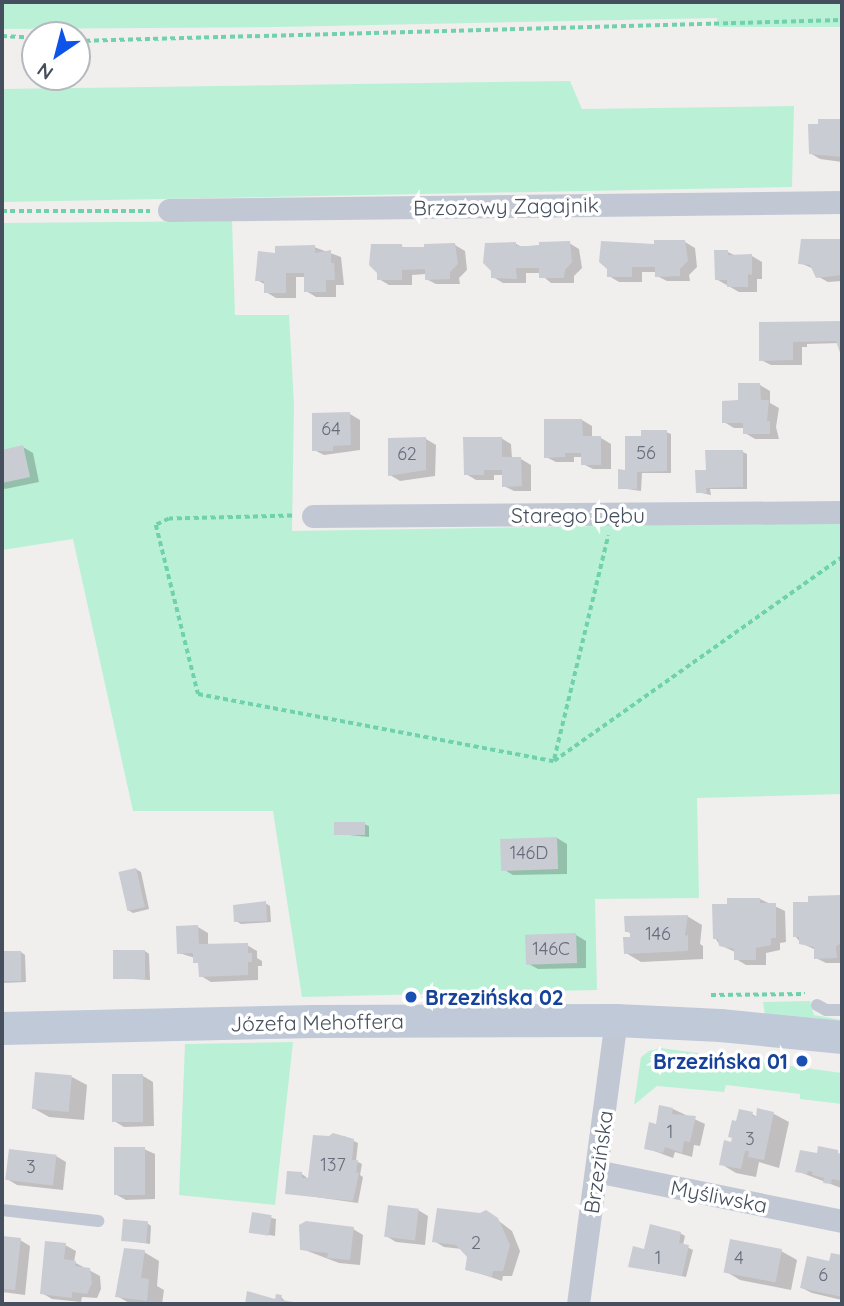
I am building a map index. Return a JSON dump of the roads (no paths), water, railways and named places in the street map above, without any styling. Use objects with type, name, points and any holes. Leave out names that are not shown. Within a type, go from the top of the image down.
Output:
[{"type":"street","name":"Brzozowy Zagajnik","points":[[169,211],[842,202]]},
{"type":"street","name":"Starego Dębu","points":[[313,516],[842,512]]},
{"type":"street","name":"Józefa Mehoffera","points":[[2,1028],[315,1021],[617,1020],[720,1025],[842,1037]]},
{"type":"street","name":"Brzezińska","points":[[578,1304],[617,1020]]},
{"type":"street","name":"Myśliwska","points":[[596,1171],[842,1221]]},
{"type":"lane","points":[[817,1005],[826,1010],[842,1010]]},
{"type":"lane","points":[[2,1210],[97,1221]]},
{"type":"place","name":"Brzezińska 02","points":[[411,997]]},
{"type":"place","name":"Brzezińska 01","points":[[802,1061]]}]
